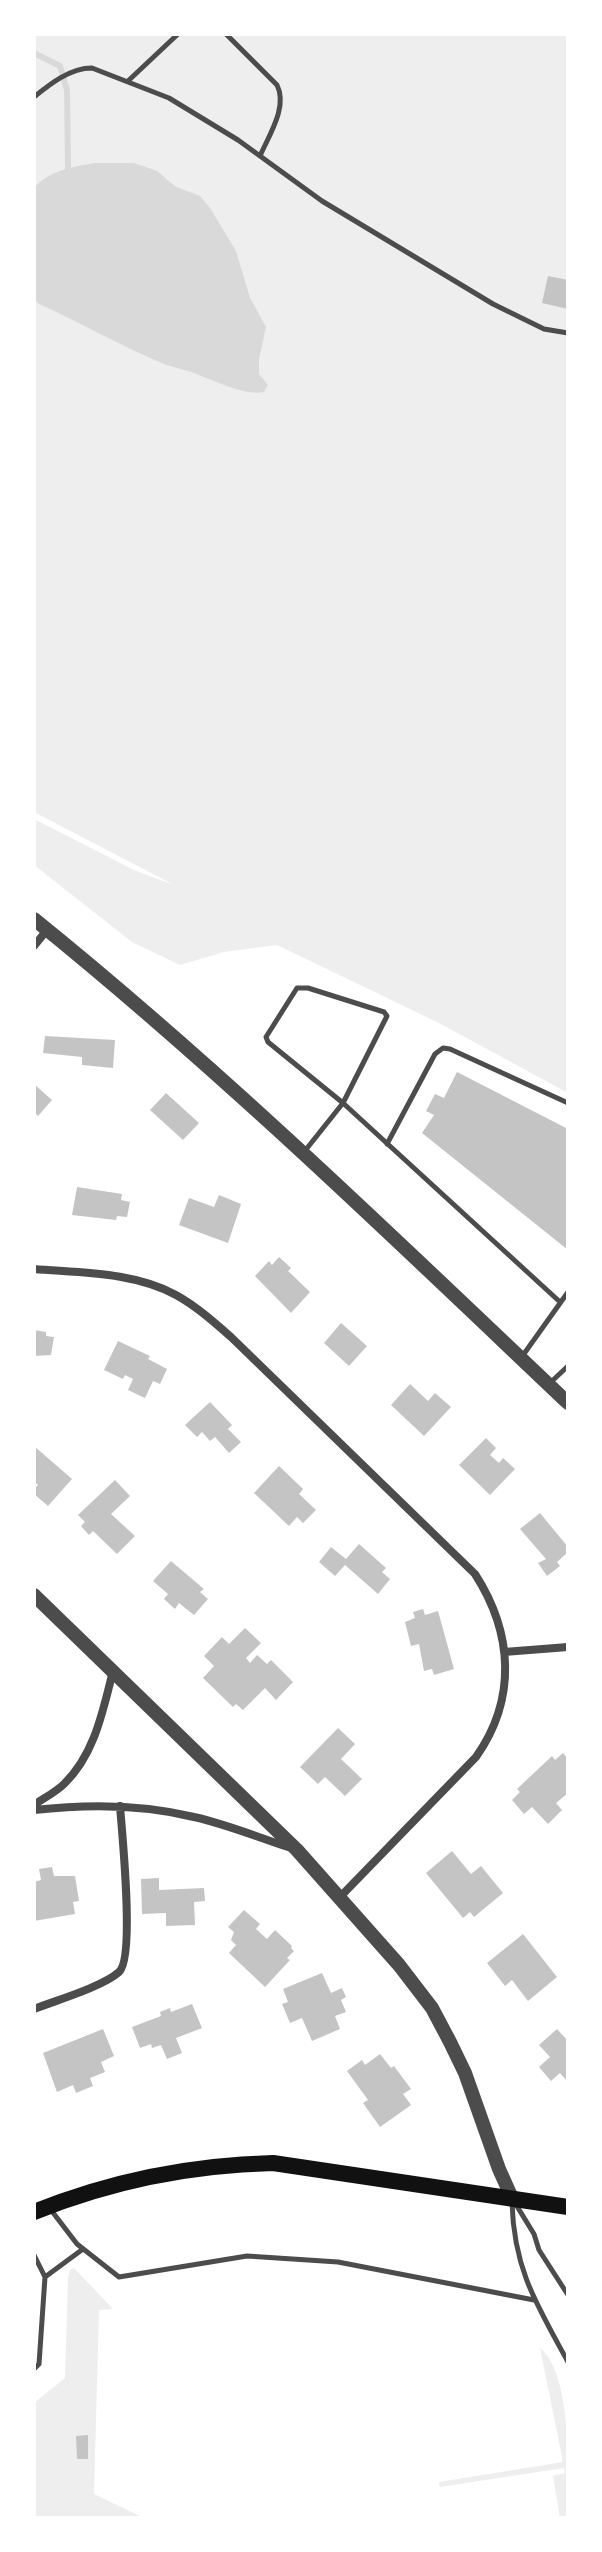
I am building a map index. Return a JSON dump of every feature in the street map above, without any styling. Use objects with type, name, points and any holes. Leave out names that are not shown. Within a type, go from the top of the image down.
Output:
[{"type":"main road","points":[[41,2209],[124,2181],[167,2172],[273,2163],[568,2207]]},
{"type":"street","points":[[34,919],[154,1018],[303,1153],[568,1403]]},
{"type":"street","points":[[34,946],[47,930]]},
{"type":"street","points":[[34,1269],[124,1278],[151,1284],[177,1295],[205,1315],[475,1574],[488,1594],[497,1615],[505,1672],[501,1706],[485,1745],[340,1897]]},
{"type":"street","points":[[34,1595],[297,1850],[399,1965],[432,2008],[465,2073],[512,2198]]},
{"type":"street","points":[[504,1652],[568,1647]]},
{"type":"street","points":[[34,1808],[63,1785],[77,1769],[98,1730],[113,1670]]},
{"type":"street","points":[[34,1808],[120,1806],[193,1816],[297,1850]]},
{"type":"street","points":[[34,2009],[107,1980],[123,1969],[127,1956],[127,1932],[120,1806]]},
{"type":"lane","points":[[128,81],[178,34]]},
{"type":"lane","points":[[226,34],[277,85],[281,93],[282,103],[260,156]]},
{"type":"lane","points":[[34,97],[57,79],[83,68],[92,68],[169,98],[260,156],[322,201],[493,304],[544,329],[568,333]]},
{"type":"lane","points":[[303,1153],[343,1103],[387,1016],[384,1012],[308,988],[297,988],[266,1037],[268,1042],[343,1103],[560,1302]]},
{"type":"lane","points":[[387,1144],[435,1054],[443,1048],[568,1103]]},
{"type":"lane","points":[[521,1358],[568,1292]]},
{"type":"lane","points":[[548,1384],[568,1366]]},
{"type":"lane","points":[[512,2198],[534,2234],[539,2250],[568,2295]]},
{"type":"lane","points":[[512,2198],[513,2234],[519,2262],[534,2300],[568,2362]]},
{"type":"lane","points":[[41,2209],[83,2249],[119,2277],[247,2256],[338,2262],[534,2300]]},
{"type":"lane","points":[[45,2277],[83,2249]]},
{"type":"lane","points":[[34,2255],[45,2277],[39,2364],[34,2369]]},
{"type":"shaded area","points":[[34,34],[568,34],[568,1093],[439,1023],[277,945],[224,952],[180,965],[132,942],[34,865],[34,819],[134,870],[174,885],[34,812]]},
{"type":"shaded area","points":[[95,163],[134,163],[157,171],[176,187],[200,196],[210,208],[236,251],[250,298],[266,327],[259,359],[259,374],[268,385],[264,392],[240,390],[164,364],[34,299],[34,188],[54,173]]},
{"type":"shaded area","points":[[74,2268],[113,2309],[99,2310],[94,2494],[144,2518],[34,2518],[34,2403],[65,2378],[68,2277]]},
{"type":"shaded area","points":[[540,2348],[551,2361],[563,2403],[568,2453],[568,2518],[560,2518],[553,2476],[565,2473],[564,2468],[440,2487],[439,2482],[563,2462]]},
{"type":"building","points":[[548,276],[568,280],[568,309],[542,303]]},
{"type":"building","points":[[45,1036],[115,1040],[113,1068],[82,1065],[82,1057],[43,1053]]},
{"type":"building","points":[[457,1072],[568,1129],[568,1250],[422,1133],[434,1115],[426,1111],[435,1094],[444,1098]]},
{"type":"building","points":[[34,1084],[52,1100],[38,1116],[34,1112]]},
{"type":"building","points":[[166,1093],[199,1123],[183,1140],[150,1110]]},
{"type":"building","points":[[77,1187],[122,1194],[121,1200],[130,1202],[127,1217],[117,1216],[116,1220],[72,1215]]},
{"type":"building","points":[[219,1195],[241,1204],[228,1243],[179,1225],[189,1198],[214,1207]]},
{"type":"building","points":[[279,1257],[291,1268],[288,1271],[310,1292],[291,1313],[255,1276],[269,1261],[272,1265]]},
{"type":"building","points":[[341,1323],[367,1346],[349,1366],[324,1343]]},
{"type":"building","points":[[34,1330],[54,1337],[51,1355],[34,1356]]},
{"type":"building","points":[[118,1341],[150,1356],[148,1359],[167,1369],[160,1384],[153,1381],[145,1398],[128,1390],[133,1379],[125,1375],[123,1379],[104,1370]]},
{"type":"building","points":[[410,1384],[428,1401],[435,1393],[451,1407],[424,1436],[391,1405]]},
{"type":"building","points":[[210,1402],[232,1425],[228,1429],[241,1442],[229,1453],[215,1437],[210,1441],[202,1432],[197,1437],[185,1425]]},
{"type":"building","points":[[486,1438],[496,1448],[490,1455],[499,1463],[503,1458],[515,1469],[490,1495],[459,1465]]},
{"type":"building","points":[[34,1446],[72,1479],[48,1506],[34,1494],[38,1485],[34,1482]]},
{"type":"building","points":[[279,1466],[303,1489],[299,1494],[316,1510],[303,1523],[297,1517],[289,1526],[254,1493]]},
{"type":"building","points":[[115,1480],[130,1496],[111,1514],[135,1536],[117,1554],[93,1531],[89,1535],[81,1526],[85,1522],[78,1515]]},
{"type":"building","points":[[540,1513],[568,1547],[568,1552],[557,1562],[560,1566],[547,1576],[538,1563],[546,1559],[520,1529]]},
{"type":"building","points":[[359,1544],[386,1568],[382,1572],[390,1579],[378,1594],[345,1565],[335,1576],[319,1562],[331,1547],[346,1559]]},
{"type":"building","points":[[171,1561],[204,1589],[200,1592],[208,1599],[194,1615],[179,1603],[175,1609],[164,1599],[168,1594],[153,1581]]},
{"type":"building","points":[[423,1609],[425,1615],[438,1611],[454,1669],[434,1675],[432,1669],[424,1671],[419,1644],[411,1646],[405,1622],[415,1618],[413,1612]]},
{"type":"building","points":[[245,1628],[261,1643],[246,1658],[250,1663],[257,1655],[267,1664],[271,1660],[293,1682],[276,1700],[265,1688],[243,1710],[236,1704],[233,1707],[203,1678],[214,1666],[204,1656],[222,1637],[229,1644]]},
{"type":"building","points":[[338,1728],[355,1744],[341,1759],[362,1779],[345,1796],[325,1777],[318,1784],[300,1767]]},
{"type":"building","points":[[563,1753],[568,1759],[568,1793],[556,1803],[562,1810],[548,1824],[532,1807],[524,1814],[512,1800],[520,1792],[517,1789],[552,1756],[555,1760]]},
{"type":"building","points":[[452,1851],[471,1874],[481,1866],[503,1893],[474,1917],[470,1912],[463,1918],[426,1873]]},
{"type":"building","points":[[52,1867],[54,1876],[75,1876],[79,1901],[73,1902],[75,1914],[34,1921],[34,1882],[41,1880],[39,1869]]},
{"type":"building","points":[[159,1878],[159,1890],[204,1888],[205,1901],[194,1902],[195,1925],[166,1926],[166,1913],[142,1914],[141,1879]]},
{"type":"building","points":[[244,1910],[260,1924],[256,1929],[267,1939],[275,1930],[294,1951],[287,1958],[290,1960],[265,1987],[229,1953],[236,1945],[231,1940],[234,1932],[228,1927]]},
{"type":"building","points":[[523,1934],[557,1977],[528,2001],[512,1980],[505,1986],[487,1963]]},
{"type":"building","points":[[322,1973],[331,1993],[342,1988],[346,1997],[341,2000],[346,2012],[335,2016],[340,2029],[312,2041],[302,2018],[290,2023],[282,2004],[288,2002],[283,1989]]},
{"type":"building","points":[[192,2004],[202,2028],[176,2038],[182,2053],[167,2059],[161,2045],[152,2048],[151,2044],[140,2048],[132,2027],[161,2016],[160,2012],[170,2008],[171,2012]]},
{"type":"building","points":[[103,2029],[114,2056],[101,2062],[105,2072],[90,2078],[93,2086],[76,2093],[73,2085],[57,2092],[43,2053]]},
{"type":"building","points":[[557,2029],[568,2041],[568,2082],[560,2073],[551,2081],[539,2067],[550,2057],[539,2045]]},
{"type":"building","points":[[380,2054],[391,2068],[394,2066],[411,2089],[403,2094],[411,2105],[380,2127],[363,2103],[368,2100],[347,2071],[362,2060],[365,2065]]},
{"type":"building","points":[[88,2435],[88,2459],[77,2459],[76,2436]]},
{"type":"waterway","points":[[34,53],[60,66],[67,90],[68,168]]}]
